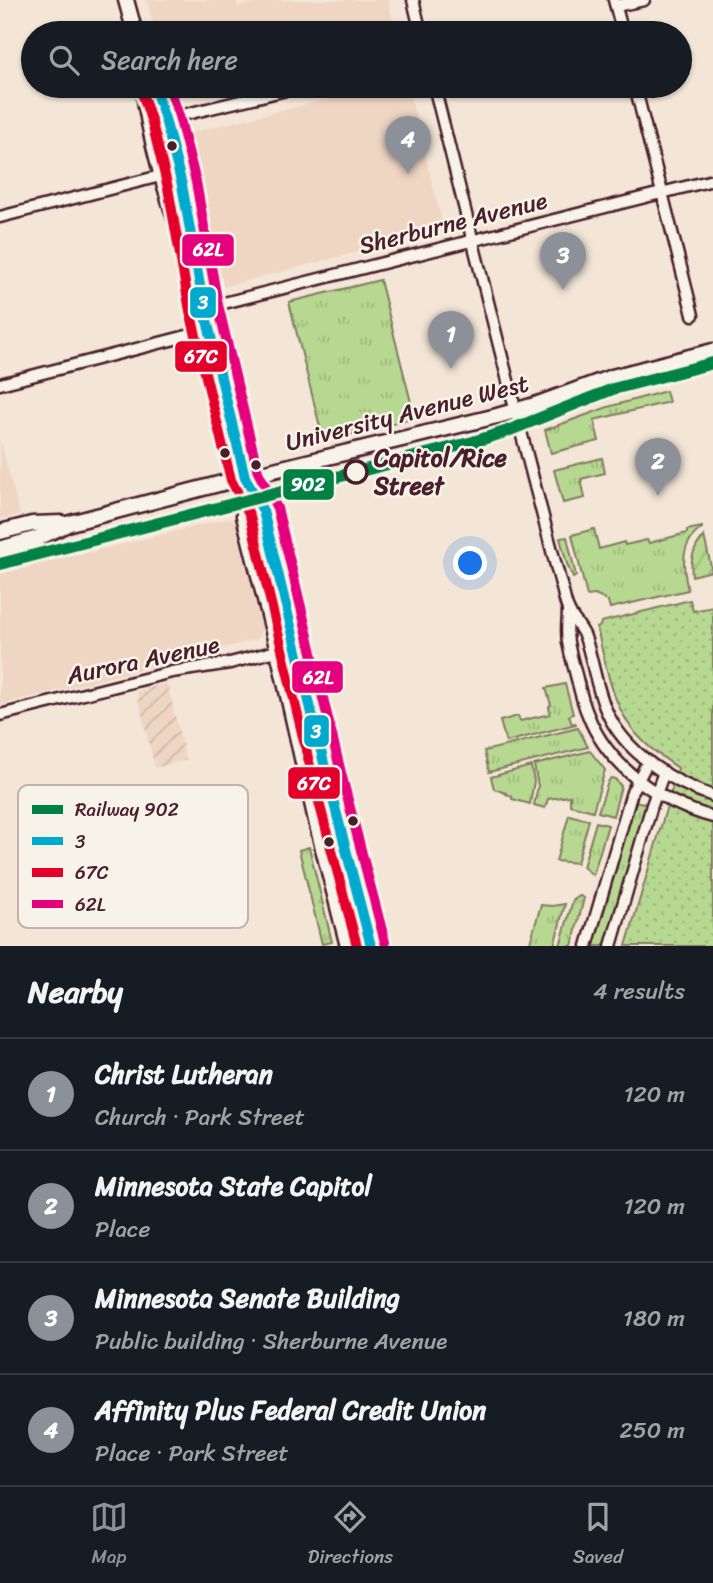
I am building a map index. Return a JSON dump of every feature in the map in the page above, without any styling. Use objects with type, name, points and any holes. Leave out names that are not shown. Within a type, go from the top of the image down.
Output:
[{"type":"main road","points":[[126,0],[132,21]]},
{"type":"main road","points":[[145,98],[162,176],[204,308],[245,477],[263,511],[371,946]]},
{"type":"main road","points":[[158,98],[179,172],[204,308]]},
{"type":"main road","name":"University Avenue West","points":[[0,549],[38,538],[70,523],[515,411],[612,377],[713,351]]},
{"type":"main road","points":[[245,477],[244,516],[348,946]]},
{"type":"main road","name":"University Avenue West","points":[[0,532],[32,524],[70,523]]},
{"type":"street","points":[[413,0],[418,21]]},
{"type":"street","points":[[620,21],[615,3],[644,0]]},
{"type":"street","points":[[149,122],[253,98]]},
{"type":"street","points":[[437,98],[515,411],[568,609],[568,640],[588,716],[615,759],[638,779],[673,802],[713,817]]},
{"type":"street","points":[[638,98],[693,315]]},
{"type":"street","points":[[0,217],[179,172]]},
{"type":"street","name":"Sherburne Avenue","points":[[204,308],[713,180]]},
{"type":"street","points":[[0,384],[210,331]]},
{"type":"street","points":[[568,609],[584,634],[603,701],[613,725],[648,761],[687,786],[713,796]]},
{"type":"street","name":"Aurora Avenue","points":[[0,715],[172,672],[230,663],[296,646]]},
{"type":"street","points":[[587,946],[632,792],[648,761]]},
{"type":"street","points":[[611,946],[664,772]]},
{"type":"shaded area","points":[[147,0],[236,0],[238,7],[264,0],[388,0],[393,21],[152,21]]},
{"type":"shaded area","points":[[333,98],[411,98],[444,230],[218,288],[180,135]]},
{"type":"shaded area","points":[[0,439],[20,515],[0,519]]},
{"type":"shaded area","points":[[230,518],[237,520],[262,629],[258,639],[0,705],[0,574]]},
{"type":"shaded area","points":[[167,683],[186,760],[155,768],[136,691]]},
{"type":"green space","points":[[380,280],[415,418],[349,435],[322,435],[289,302]]},
{"type":"green space","points":[[666,391],[669,402],[594,420],[599,441],[551,453],[545,430],[608,407]]},
{"type":"green space","points":[[602,458],[605,473],[581,479],[585,498],[563,503],[554,470]]},
{"type":"green space","points":[[702,527],[690,541],[684,556],[688,590],[610,608],[608,601],[595,595],[587,596],[572,535],[594,529],[599,549],[624,542],[625,545],[647,540],[649,543]]},
{"type":"green space","points":[[704,536],[712,571],[692,576],[693,554]]},
{"type":"green space","points":[[567,537],[576,576],[573,578],[560,538]]},
{"type":"green space","points":[[690,600],[693,611],[713,607],[713,946],[626,946],[678,768],[644,742],[625,717],[612,689],[597,628],[601,622]]},
{"type":"green space","points":[[565,684],[573,714],[569,716],[572,724],[576,724],[506,742],[500,721],[518,716],[520,721],[550,714],[551,705],[546,688]]},
{"type":"green space","points":[[578,728],[588,747],[489,772],[484,751]]},
{"type":"green space","points":[[590,751],[605,770],[593,811],[570,805],[570,796],[548,799],[545,808],[534,805],[538,786],[534,765]]},
{"type":"green space","points":[[531,766],[534,781],[530,804],[512,799],[512,796],[494,789],[491,777]]},
{"type":"green space","points":[[611,778],[621,786],[613,816],[598,812]]},
{"type":"green space","points":[[635,801],[647,804],[605,946],[592,946]]},
{"type":"green space","points":[[569,815],[589,820],[577,863],[556,861]]},
{"type":"green space","points":[[596,822],[608,825],[593,875],[583,867]]},
{"type":"green space","points":[[309,847],[332,942],[322,944],[299,850]]},
{"type":"green space","points":[[580,896],[584,898],[572,946],[560,946],[573,900]]},
{"type":"green space","points":[[565,904],[554,946],[529,946],[541,905]]},
{"type":"green space","points":[[352,911],[366,946],[356,946],[348,912]]},
{"type":"rail line","name":"902","points":[[0,564],[473,442],[613,389],[713,363]]},
{"type":"transit line","name":"67C","points":[[144,98],[168,188],[190,311],[231,480],[250,516],[315,787],[357,946]]},
{"type":"transit line","name":"3","points":[[158,98],[182,185],[204,308],[245,477],[263,511],[371,946]]},
{"type":"transit line","name":"62L","points":[[173,98],[196,182],[218,305],[258,472],[277,508],[385,942]]},
{"type":"place","name":"Affinity Plus Federal Credit Union","points":[[408,174]]},
{"type":"place","name":"Minnesota Senate Building","points":[[563,290]]},
{"type":"place","name":"Christ Lutheran","points":[[451,369]]},
{"type":"place","name":"Capitol/Rice Street","points":[[356,472]]},
{"type":"place","name":"Minnesota State Capitol","points":[[658,496]]}]
